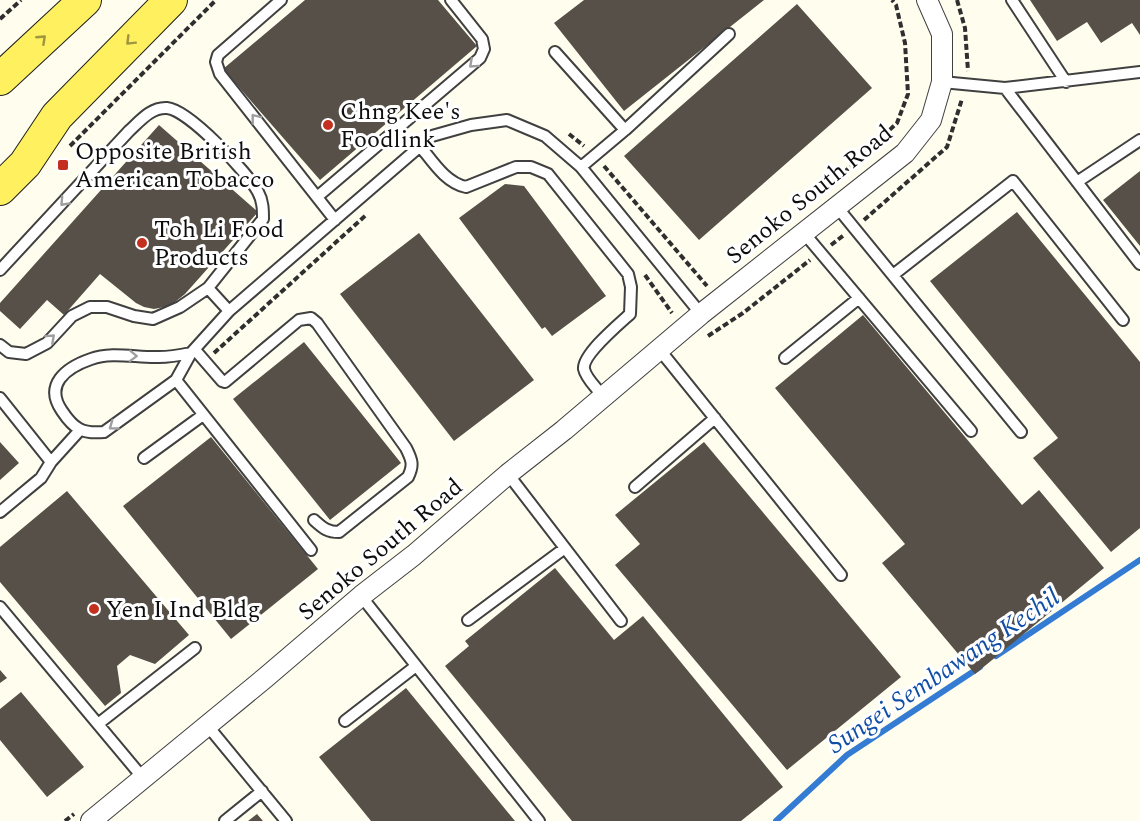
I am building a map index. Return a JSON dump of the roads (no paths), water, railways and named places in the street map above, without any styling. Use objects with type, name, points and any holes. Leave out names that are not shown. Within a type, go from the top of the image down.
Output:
[{"type":"main road","points":[[0,79],[85,0]]},
{"type":"main road","points":[[0,189],[25,164],[57,116],[171,0]]},
{"type":"street","name":"Senoko South Road","points":[[91,821],[414,555],[701,314],[905,153],[931,120],[942,82],[942,34],[927,0]]},
{"type":"lane","points":[[280,0],[218,55],[216,62],[220,74],[335,220]]},
{"type":"lane","points":[[317,197],[480,58],[484,49],[482,39],[451,0]]},
{"type":"lane","points":[[1012,0],[1066,82]]},
{"type":"lane","points":[[581,167],[625,130],[729,34]]},
{"type":"lane","points":[[555,52],[625,130]]},
{"type":"lane","points":[[942,82],[1005,88],[1140,72]]},
{"type":"lane","points":[[1005,88],[1140,264]]},
{"type":"lane","points":[[0,270],[129,131],[152,111],[169,108],[187,117],[244,170],[260,194],[263,219],[208,288],[180,307],[153,319],[134,316],[107,307],[90,307],[72,316],[47,343],[26,354],[9,352],[0,345]]},
{"type":"lane","points":[[194,352],[160,357],[92,358],[61,376],[54,388],[55,401],[70,423],[80,430],[90,434],[104,432],[176,380],[194,352],[229,311],[432,136],[507,120],[545,136],[581,167],[701,314]]},
{"type":"lane","points":[[1077,182],[1140,140]]},
{"type":"lane","points":[[420,146],[451,182],[459,186],[466,187],[516,167],[531,167],[548,174],[628,274],[631,287],[630,314],[588,356],[584,365],[585,372],[603,397]]},
{"type":"lane","points":[[892,275],[1013,181],[1123,320]]},
{"type":"lane","points":[[837,207],[1021,432]]},
{"type":"lane","points":[[804,233],[971,431]]},
{"type":"lane","points":[[208,288],[229,311]]},
{"type":"lane","points":[[785,358],[859,298]]},
{"type":"lane","points":[[194,352],[225,382],[299,320],[311,318],[317,323],[406,448],[412,459],[413,468],[408,477],[339,532],[330,532],[314,520]]},
{"type":"lane","points":[[659,349],[841,575]]},
{"type":"lane","points":[[176,380],[311,550]]},
{"type":"lane","points":[[0,398],[51,462]]},
{"type":"lane","points":[[144,458],[203,415]]},
{"type":"lane","points":[[635,487],[715,418]]},
{"type":"lane","points":[[0,512],[42,478],[51,462],[80,430]]},
{"type":"lane","points":[[508,474],[621,621]]},
{"type":"lane","points":[[468,620],[565,548]]},
{"type":"lane","points":[[361,597],[539,821]]},
{"type":"lane","points":[[0,607],[143,778]]},
{"type":"lane","points":[[98,724],[195,648]]},
{"type":"lane","points":[[345,721],[417,666]]},
{"type":"lane","points":[[207,725],[286,821]]},
{"type":"lane","points":[[225,821],[262,791]]},
{"type":"waterway","name":"Sungei Sembawang Kechil","points":[[996,656],[1140,560]]},
{"type":"waterway","name":"Sungei Sembawang Kechil","points":[[776,821],[847,755],[980,667]]},
{"type":"place","name":"Chng Kee's Foodlink","points":[[328,125]]},
{"type":"place","name":"Opposite British American Tobacco","points":[[63,165]]},
{"type":"place","name":"Toh Li Food Products","points":[[142,243]]},
{"type":"place","name":"Yen I Ind Bldg","points":[[94,609]]}]
